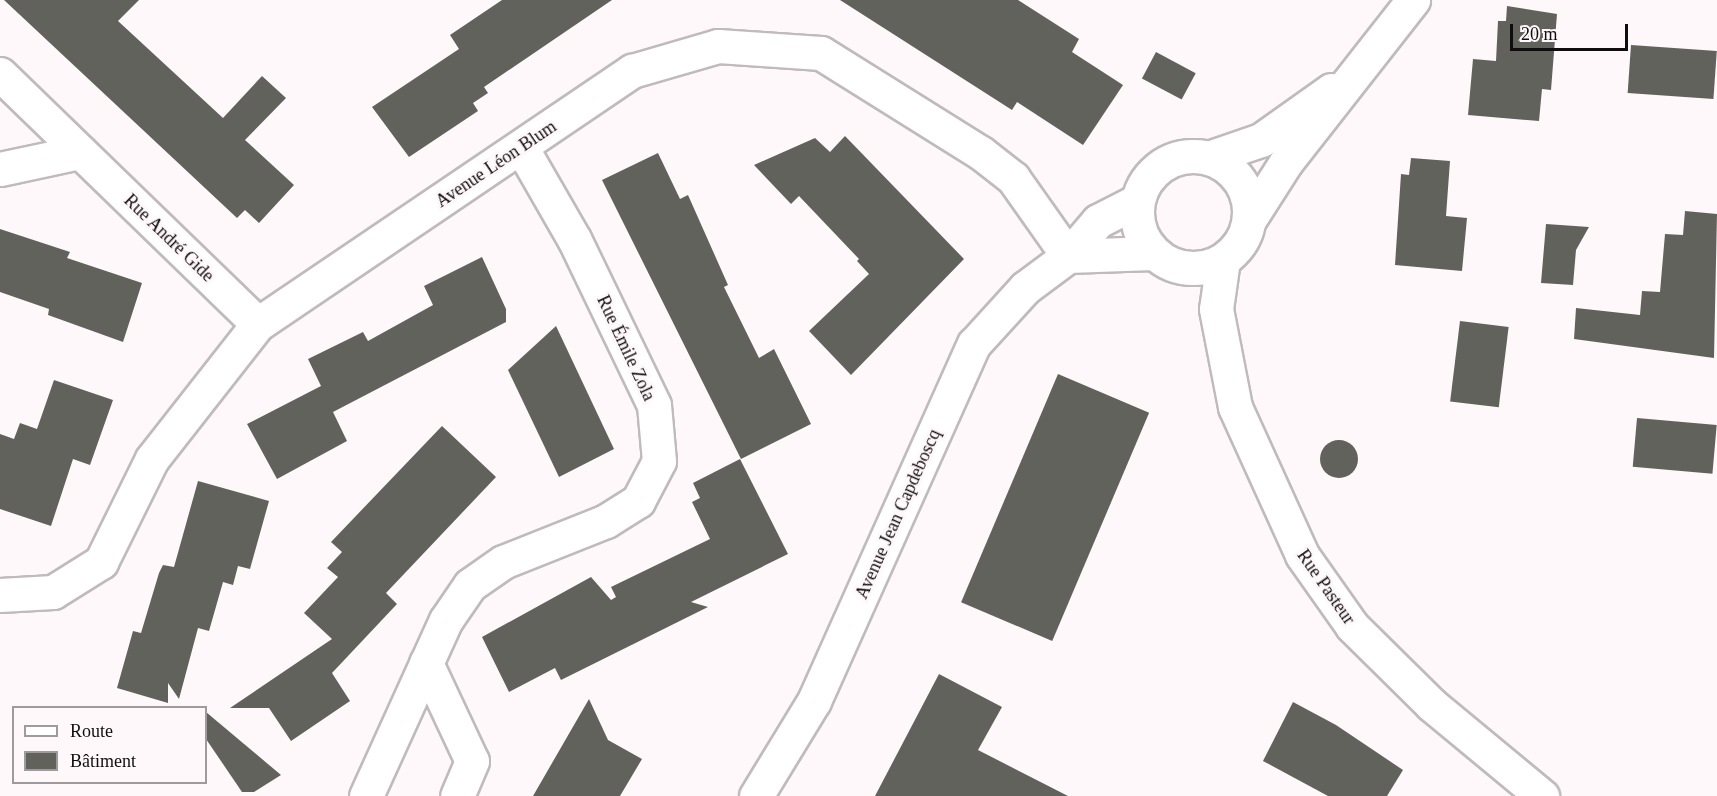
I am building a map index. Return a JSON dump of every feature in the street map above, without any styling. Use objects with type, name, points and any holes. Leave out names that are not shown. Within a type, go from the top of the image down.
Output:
[{"type":"street","points":[[1355,74],[1261,140],[1211,157],[1178,156],[1150,174],[1137,201],[1138,229],[1153,253],[1173,266],[1206,269],[1233,254],[1251,217],[1286,162],[1355,74],[1413,0]]},
{"type":"street","name":"Avenue Léon Blum","points":[[0,595],[52,592],[101,562],[152,459],[258,324],[632,71],[718,46],[821,52],[981,153],[1013,178],[1068,256]]},
{"type":"street","name":"Rue André Gide","points":[[0,74],[258,324]]},
{"type":"street","name":"Rue Émile Zola","points":[[366,796],[446,620],[470,585],[502,562],[606,521],[638,501],[659,461],[654,405],[574,238],[521,147]]},
{"type":"street","points":[[0,169],[80,152]]},
{"type":"street","points":[[1211,157],[1239,175],[1251,217]]},
{"type":"street","name":"Avenue Jean Capdeboscq","points":[[756,796],[814,701],[974,344],[1025,288],[1068,256],[1098,221],[1137,201]]},
{"type":"street","points":[[1068,256],[1153,253]]},
{"type":"street","name":"Rue Pasteur","points":[[1223,260],[1216,309],[1235,406],[1302,555],[1352,626],[1432,705],[1542,796]]},
{"type":"street","name":"Rue Pasteur","points":[[1185,267],[1216,309]]},
{"type":"street","points":[[426,663],[472,761],[457,796]]},
{"type":"building","points":[[4,0],[139,0],[118,21],[223,118],[262,76],[286,98],[245,140],[294,185],[259,223],[245,210],[237,218]]},
{"type":"building","points":[[502,0],[612,0],[484,87],[488,93],[473,103],[478,111],[409,157],[372,107],[459,49],[450,35]]},
{"type":"building","points":[[840,0],[1018,0],[1079,39],[1072,52],[1123,85],[1083,145],[1017,102],[1012,110]]},
{"type":"building","points":[[1507,6],[1557,14],[1551,90],[1542,89],[1539,121],[1468,115],[1473,59],[1496,61],[1498,21],[1506,21]]},
{"type":"building","points":[[1631,45],[1717,51],[1713,99],[1628,93]]},
{"type":"building","points":[[1156,52],[1196,73],[1182,100],[1142,78]]},
{"type":"building","points":[[845,136],[964,259],[851,375],[809,331],[869,274],[857,261],[859,259],[799,196],[791,204],[754,165],[815,138],[830,152]]},
{"type":"building","points":[[658,153],[680,199],[688,195],[728,285],[724,287],[759,358],[774,349],[811,424],[741,459],[602,180]]},
{"type":"building","points":[[1411,158],[1450,161],[1446,216],[1467,218],[1462,271],[1395,265],[1401,174],[1409,175]]},
{"type":"building","points":[[1685,211],[1717,214],[1714,358],[1574,339],[1576,308],[1640,315],[1642,291],[1660,292],[1665,234],[1683,235]]},
{"type":"building","points":[[1546,224],[1589,227],[1576,250],[1573,285],[1541,283]]},
{"type":"building","points":[[0,229],[70,252],[67,258],[142,283],[123,342],[48,315],[49,309],[0,292]]},
{"type":"building","points":[[482,257],[506,309],[506,322],[333,412],[347,441],[277,479],[247,424],[321,386],[308,359],[363,332],[368,341],[433,305],[424,286]]},
{"type":"building","points":[[1460,321],[1509,327],[1499,407],[1450,401]]},
{"type":"building","points":[[556,326],[614,449],[559,477],[508,370]]},
{"type":"building","points":[[1058,374],[1149,413],[1052,641],[961,602]]},
{"type":"building","points":[[54,380],[113,400],[90,465],[73,459],[51,526],[0,509],[0,434],[14,439],[20,423],[37,429]]},
{"type":"building","points":[[1637,418],[1717,425],[1712,474],[1633,467]]},
{"type":"building","points":[[442,426],[496,477],[386,593],[397,604],[332,673],[350,701],[291,741],[269,708],[230,708],[332,639],[304,613],[338,577],[327,568],[342,552],[331,542]]},
{"type":"building","points":[[1339,440],[1353,445],[1358,459],[1353,473],[1339,478],[1325,473],[1320,459],[1325,445]]},
{"type":"building","points":[[740,459],[788,554],[691,602],[708,607],[561,680],[555,668],[509,692],[482,637],[591,577],[611,600],[616,597],[611,587],[710,539],[692,502],[700,498],[693,483]]},
{"type":"building","points":[[198,481],[269,501],[250,569],[238,566],[233,585],[223,582],[209,631],[198,628],[179,699],[168,683],[168,703],[117,688],[133,631],[141,633],[159,573],[163,565],[174,567]]},
{"type":"building","points":[[939,674],[1002,707],[978,750],[1068,796],[875,796]]},
{"type":"building","points":[[589,699],[608,740],[642,759],[620,796],[533,796]]},
{"type":"building","points":[[1293,702],[1336,725],[1403,770],[1387,796],[1328,796],[1263,761]]},
{"type":"building","points":[[207,713],[281,775],[254,792],[242,792],[207,740]]}]
